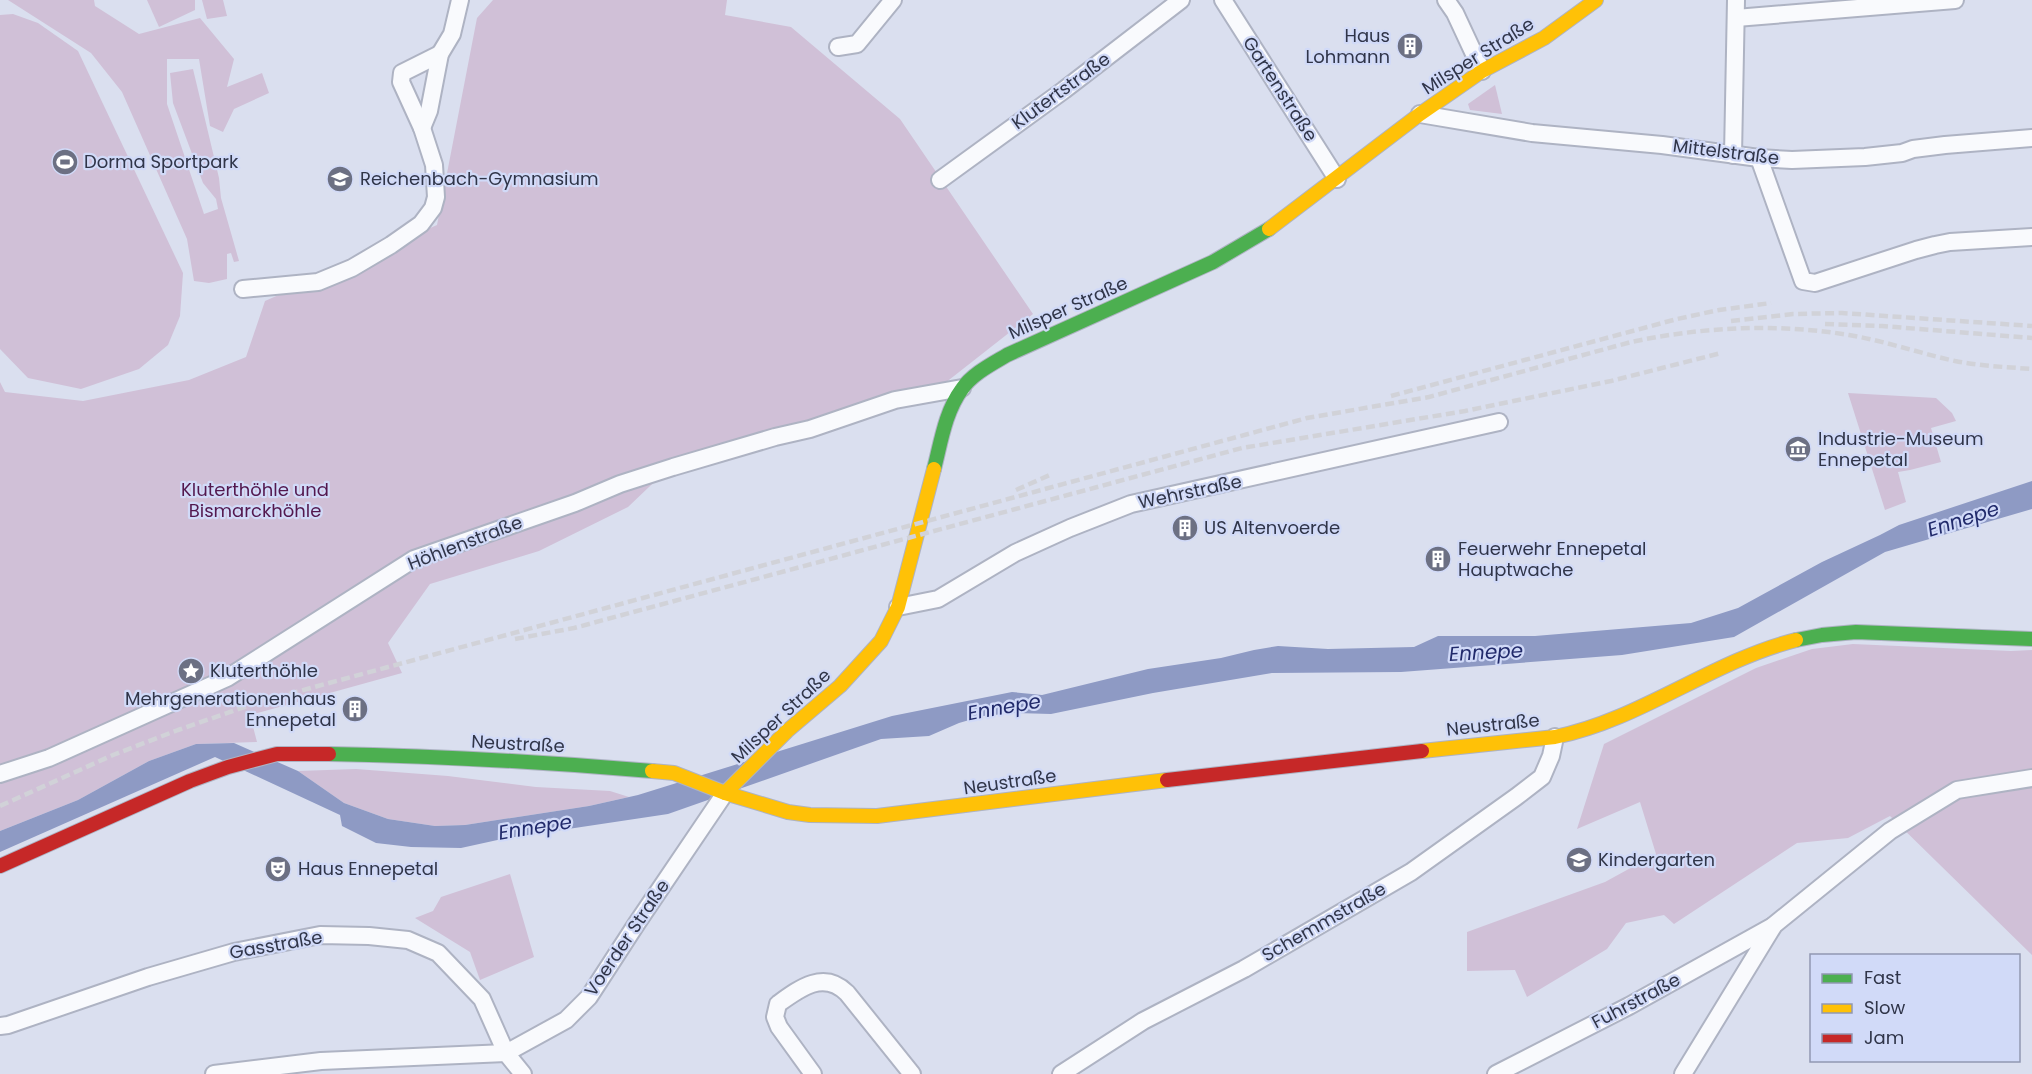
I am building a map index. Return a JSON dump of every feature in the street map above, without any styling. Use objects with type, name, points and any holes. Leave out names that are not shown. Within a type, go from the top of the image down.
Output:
[{"type":"main road","name":"Milsper Straße","points":[[725,793],[786,731],[840,686],[881,641],[898,607],[946,420],[962,388],[982,370],[1007,355],[1213,262],[1270,228],[1420,114],[1482,71],[1544,38],[1596,0]]},
{"type":"main road","name":"Neustraße","points":[[0,866],[190,781],[228,766],[277,754],[419,756],[569,764],[674,773],[725,793],[788,813],[886,815],[1554,737],[1591,727],[1747,657],[1786,642],[1807,637],[1856,632],[2032,639]]},
{"type":"street","points":[[422,128],[429,111],[440,54],[452,34],[460,0]]},
{"type":"street","points":[[838,47],[857,44],[893,0]]},
{"type":"street","name":"Klutertstraße","points":[[940,180],[1182,0]]},
{"type":"street","name":"Gartenstraße","points":[[1223,0],[1337,179]]},
{"type":"street","points":[[1446,0],[1455,13],[1482,71]]},
{"type":"street","points":[[1733,155],[1736,0]]},
{"type":"street","points":[[1736,18],[1955,0]]},
{"type":"street","points":[[243,289],[318,282],[361,262],[421,224],[433,208],[436,196],[434,165],[422,128],[401,82],[402,73],[440,54]]},
{"type":"street","name":"Mittelstraße","points":[[1420,114],[1532,133],[1792,160],[1854,158],[1902,153],[1913,149],[2032,138]]},
{"type":"street","points":[[1759,158],[1803,281],[1815,283],[1916,250],[1950,242],[2032,237]]},
{"type":"street","name":"Höhlenstraße","points":[[0,774],[49,758],[227,678],[414,559],[673,467],[775,436],[810,429],[895,400],[962,388]]},
{"type":"street","name":"Wehrstraße","points":[[898,607],[938,599],[1015,553],[1131,504],[1499,422]]},
{"type":"street","name":"Schemmstraße","points":[[1061,1074],[1143,1021],[1244,969],[1411,872],[1542,777],[1551,756],[1554,737]]},
{"type":"street","points":[[1683,1074],[1774,925],[1890,831],[1957,790],[2032,778]]},
{"type":"street","name":"Voerder Straße","points":[[214,1074],[321,1061],[506,1053],[566,1020],[589,997],[725,793]]},
{"type":"street","name":"Fuhrstraße","points":[[1496,1074],[1629,1006],[1774,925]]},
{"type":"street","name":"Gasstraße","points":[[0,1026],[148,976],[234,952],[320,935],[369,936],[408,940],[438,953],[482,999],[506,1053]]},
{"type":"street","points":[[813,1074],[779,1027],[775,1017],[778,1004],[796,991],[810,984],[825,982],[838,984],[912,1074]]},
{"type":"street","points":[[506,1053],[523,1074]]},
{"type":"green space","points":[[8,0],[94,0],[95,6],[139,34],[200,18],[234,59],[227,87],[262,73],[269,93],[234,109],[223,132],[210,126],[199,59],[167,59],[167,104],[204,214],[218,209],[216,199],[203,183],[173,103],[170,73],[193,69],[219,178],[221,198],[239,261],[234,262],[231,253],[227,254],[227,279],[209,283],[194,281],[187,239],[122,92],[91,53]]},
{"type":"green space","points":[[147,0],[195,0],[195,10],[159,27]]},
{"type":"green space","points":[[202,0],[223,0],[227,16],[207,19]]},
{"type":"green space","name":"Kluterthöhle und Bismarckhöhle","points":[[493,0],[727,0],[725,15],[791,27],[900,119],[1033,314],[940,387],[670,467],[628,507],[539,551],[430,584],[388,643],[402,673],[250,715],[257,742],[196,744],[149,761],[78,800],[0,831],[0,382],[5,392],[83,401],[189,380],[246,357],[265,301],[437,225],[477,18]]},
{"type":"green space","name":"Dorma Sportpark","points":[[13,14],[38,23],[78,51],[183,273],[180,316],[168,345],[139,369],[81,389],[28,378],[0,349],[0,15]]},
{"type":"green space","points":[[1495,85],[1502,114],[1470,110],[1468,104]]},
{"type":"green space","points":[[1848,393],[1936,398],[1952,413],[1956,421],[1931,428],[1941,462],[1898,472],[1906,502],[1885,510]]},
{"type":"green space","points":[[1853,644],[2032,650],[2032,955],[1890,816],[1848,838],[1797,843],[1674,924],[1664,915],[1626,923],[1607,949],[1527,997],[1515,970],[1467,971],[1467,932],[1605,882],[1656,854],[1640,802],[1577,829],[1604,744],[1756,668],[1812,649]]},
{"type":"green space","points":[[356,769],[448,776],[536,787],[610,791],[629,797],[589,806],[465,825],[435,826],[388,819],[344,803],[298,771]]},
{"type":"green space","points":[[510,874],[534,957],[480,980],[470,952],[415,918],[433,911],[441,897]]},
{"type":"water","name":"Ennepe","points":[[2032,481],[2032,509],[1885,552],[1734,637],[1622,655],[1401,672],[1272,673],[1153,693],[1051,714],[1014,713],[983,716],[929,736],[881,739],[668,814],[502,839],[461,848],[411,847],[376,843],[342,826],[340,815],[215,757],[0,852],[0,831],[78,800],[149,761],[196,744],[234,743],[298,771],[344,803],[388,819],[435,826],[465,825],[589,806],[638,795],[892,716],[1012,692],[1042,695],[1148,669],[1221,658],[1278,646],[1328,649],[1414,647],[1438,636],[1535,636],[1691,623],[1738,608],[1822,562],[1899,525]]},
{"type":"railway","points":[[1391,396],[1677,319],[1719,310],[1771,303]]},
{"type":"railway","points":[[1731,321],[1793,314],[1842,313],[2032,326]]},
{"type":"railway","points":[[1825,324],[1882,326],[2032,338]]},
{"type":"railway","points":[[0,806],[113,755],[259,702],[1307,418],[1429,397],[1631,342],[1712,330],[1795,329],[1862,338],[1964,363],[2032,369]]},
{"type":"railway","points":[[515,639],[574,628],[1242,448],[1465,411],[1611,381],[1721,353]]},
{"type":"railway","points":[[1016,490],[1052,474]]},
{"type":"traffic: fast","points":[[934,469],[951,407],[966,384],[983,370],[1007,355],[1213,262],[1269,229]]},
{"type":"traffic: fast","points":[[1796,640],[1856,632],[2032,639]]},
{"type":"traffic: fast","points":[[329,754],[491,760],[652,771]]},
{"type":"traffic: slow","points":[[1269,229],[1420,114],[1482,71],[1544,38],[1596,0]]},
{"type":"traffic: slow","points":[[725,793],[787,731],[840,686],[881,641],[898,607],[934,469]]},
{"type":"traffic: slow","points":[[1422,751],[1555,737],[1586,729],[1617,718],[1735,662],[1796,640]]},
{"type":"traffic: slow","points":[[652,771],[674,773],[725,793],[788,812],[810,815],[877,816],[1167,780]]},
{"type":"traffic: jam","points":[[1167,780],[1422,751]]},
{"type":"traffic: jam","points":[[0,866],[190,781],[228,767],[277,754],[329,754]]},
{"type":"place","name":"Haus Lohmann","points":[[1410,46]]},
{"type":"place","name":"Dorma Sportpark","points":[[65,162]]},
{"type":"place","name":"Reichenbach-Gymnasium","points":[[340,179]]},
{"type":"place","name":"Industrie-Museum Ennepetal","points":[[1798,449]]},
{"type":"place","name":"US Altenvoerde","points":[[1185,528]]},
{"type":"place","name":"Feuerwehr Ennepetal Hauptwache","points":[[1438,559]]},
{"type":"place","name":"Kluterthöhle","points":[[191,671]]},
{"type":"place","name":"Mehrgenerationenhaus Ennepetal","points":[[355,709]]},
{"type":"place","name":"Kindergarten","points":[[1579,860]]},
{"type":"place","name":"Haus Ennepetal","points":[[278,869]]}]
